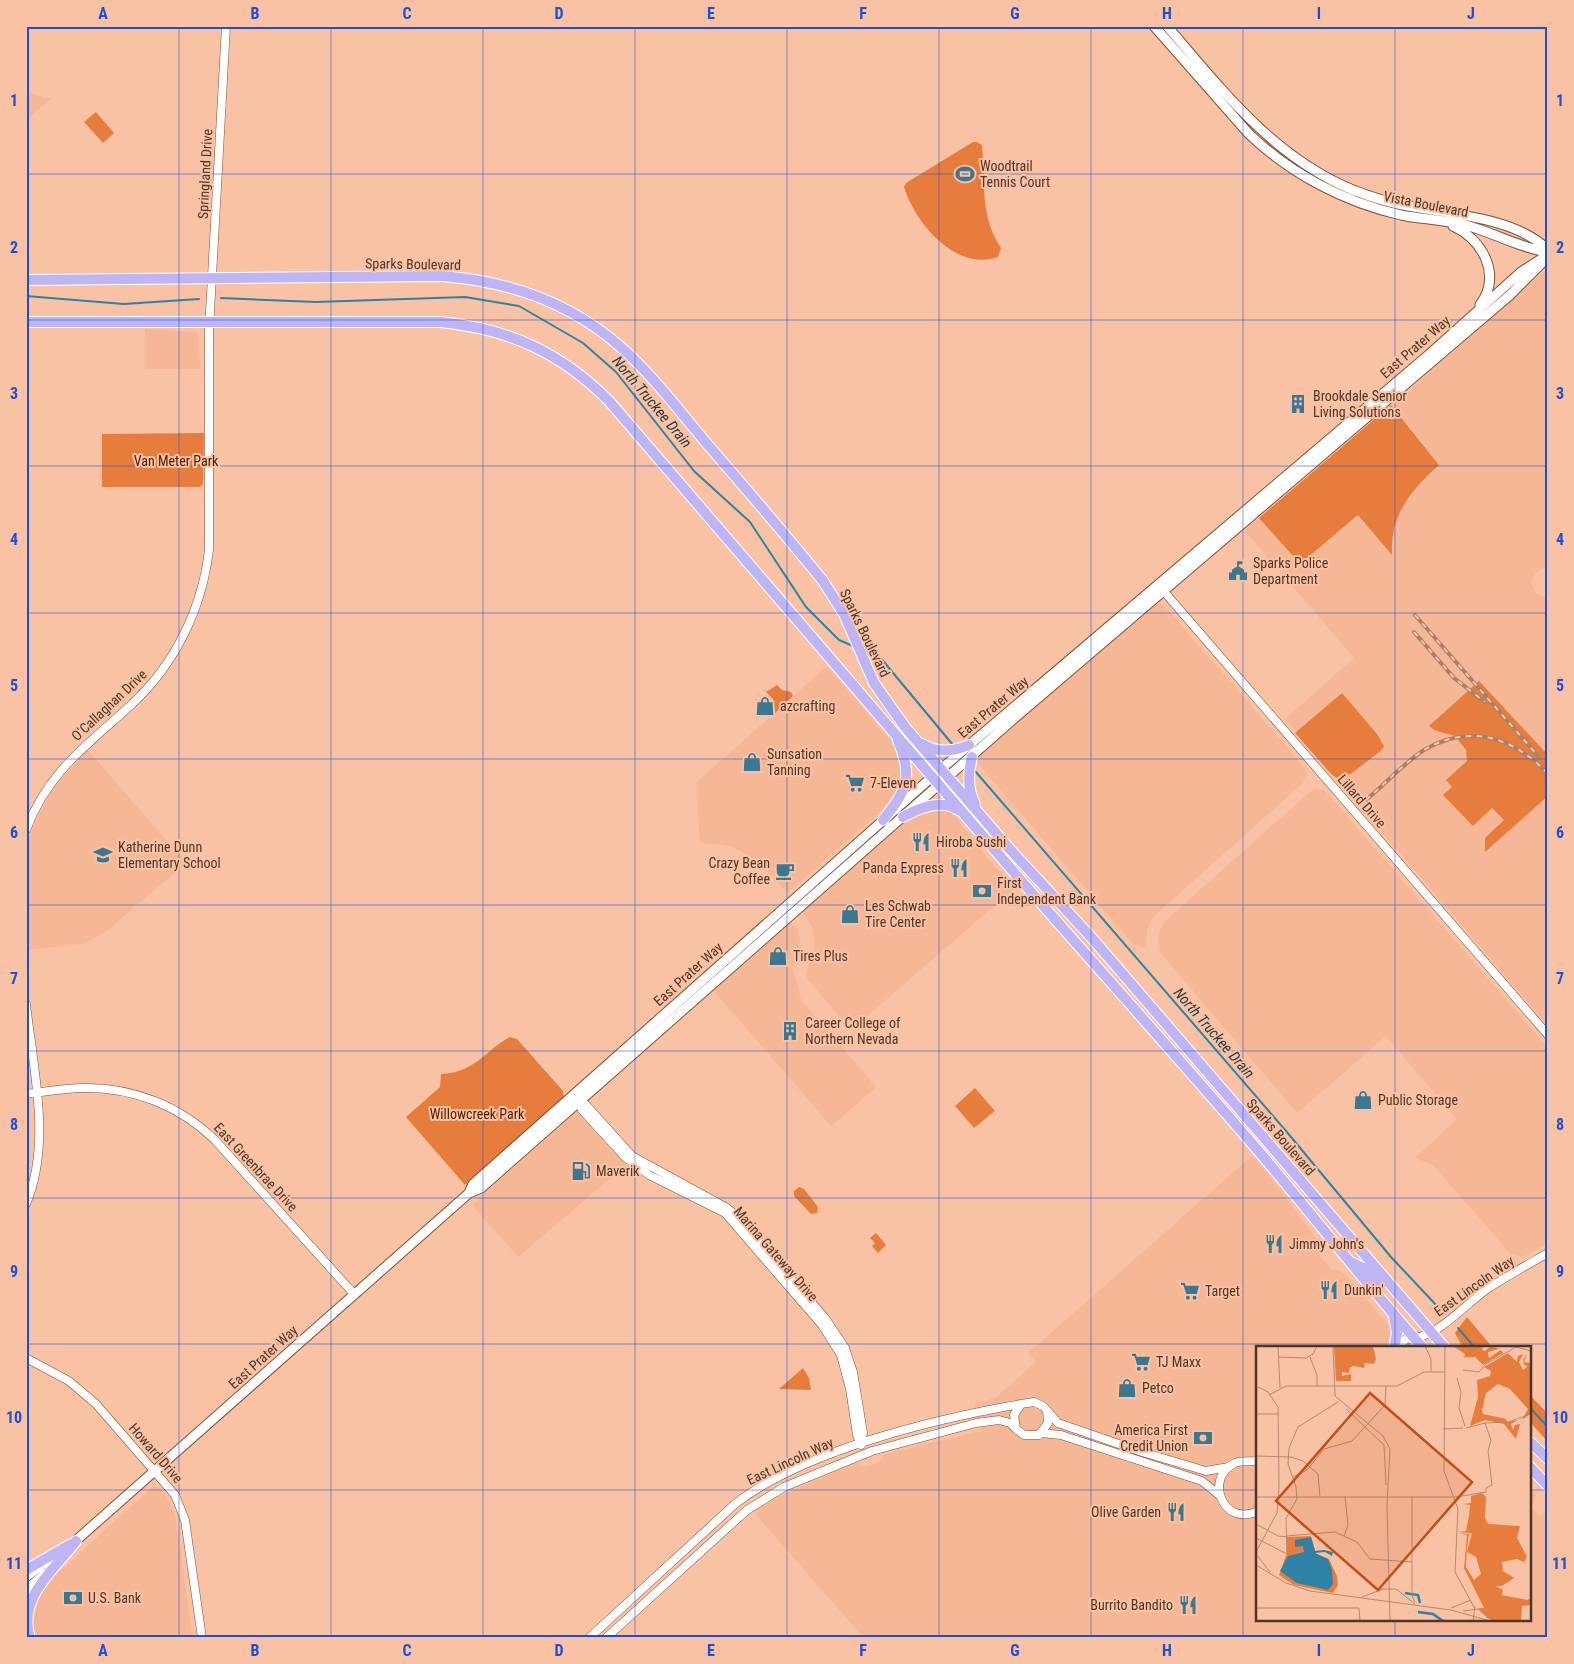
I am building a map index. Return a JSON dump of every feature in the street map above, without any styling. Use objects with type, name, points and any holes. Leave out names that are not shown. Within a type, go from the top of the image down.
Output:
[{"type":"main road","name":"Vista Boulevard","points":[[1154,26],[1234,118],[1262,146],[1307,178],[1352,200],[1399,214],[1483,230],[1548,253]]},
{"type":"main road","name":"Vista Boulevard","points":[[1167,26],[1237,108],[1270,139],[1301,162],[1336,182],[1371,196],[1406,206],[1482,219],[1539,242],[1548,253]]},
{"type":"main road","points":[[1234,118],[1263,139],[1270,139]]},
{"type":"main road","points":[[1262,146],[1269,146],[1301,162]]},
{"type":"main road","points":[[1441,221],[1471,236],[1479,245],[1486,260],[1490,273],[1489,285],[1484,300],[1474,315]]},
{"type":"main road","name":"East Prater Way","points":[[26,1590],[52,1567],[76,1541],[354,1294],[469,1193],[481,1188],[576,1098],[941,768],[1474,315],[1521,272],[1548,253]]},
{"type":"main road","name":"East Prater Way","points":[[576,1098],[1504,301],[1548,253]]},
{"type":"main road","name":"Sparks Boulevard","points":[[26,280],[441,276],[471,278],[529,293],[560,306],[604,333],[643,369],[823,581],[853,635],[868,670],[888,706],[1052,896],[1091,937],[1443,1346]]},
{"type":"main road","name":"Sparks Boulevard","points":[[26,322],[441,322],[462,324],[524,340],[561,360],[579,373],[609,401],[1001,857],[1166,1045],[1303,1205],[1346,1260],[1393,1314],[1414,1343]]},
{"type":"main road","points":[[883,820],[899,798],[907,776],[904,756],[895,733]]},
{"type":"main road","points":[[918,742],[940,751],[959,749],[969,745]]},
{"type":"main road","points":[[972,757],[968,778],[969,790],[982,816]]},
{"type":"main road","points":[[903,817],[923,808],[947,804],[966,815]]},
{"type":"main road","points":[[1001,857],[1009,858],[1036,886],[1052,896]]},
{"type":"main road","points":[[1166,1045],[1178,1049],[1242,1123],[1264,1138]]},
{"type":"main road","points":[[1346,1260],[1369,1271],[1423,1330],[1431,1332]]},
{"type":"main road","points":[[1393,1314],[1397,1333],[1395,1346]]},
{"type":"main road","points":[[1532,1444],[1548,1459]]},
{"type":"main road","points":[[1532,1470],[1548,1486]]},
{"type":"main road","points":[[26,1570],[76,1541]]},
{"type":"main road","points":[[30,1638],[26,1622],[30,1602],[36,1591],[76,1541]]},
{"type":"main road","name":"East Prater Way","points":[[26,1577],[76,1541]]},
{"type":"street","name":"Springland Drive","points":[[209,322],[226,26]]},
{"type":"street","name":"O'Callaghan Drive","points":[[26,830],[36,805],[55,776],[74,755],[145,690],[179,644],[192,616],[204,582],[209,550],[209,322]]},
{"type":"street","name":"Lillard Drive","points":[[1158,584],[1548,1035]]},
{"type":"street","points":[[26,1004],[40,1123],[40,1155],[26,1204]]},
{"type":"street","name":"East Greenbrae Drive","points":[[26,1094],[86,1088],[120,1091],[163,1104],[191,1120],[220,1146],[354,1294]]},
{"type":"street","name":"Marina Gateway Drive","points":[[576,1098],[582,1110],[625,1157],[649,1174],[725,1214],[822,1325],[841,1355],[850,1389],[857,1435],[864,1454]]},
{"type":"street","name":"East Lincoln Way","points":[[1397,1346],[1406,1339],[1414,1343],[1487,1289],[1548,1253]]},
{"type":"street","name":"Howard Drive","points":[[26,1358],[56,1373],[81,1391],[176,1495],[183,1513],[202,1638]]},
{"type":"street","points":[[1256,1461],[1236,1462],[1212,1472],[1199,1470],[1067,1427],[1058,1423],[1037,1402],[1021,1404],[1014,1415],[1016,1429],[1028,1436],[1041,1433],[1061,1434],[1202,1481],[1220,1495],[1226,1508],[1234,1513],[1247,1515],[1256,1512]]},
{"type":"street","name":"East Lincoln Way","points":[[589,1638],[735,1504],[753,1490],[778,1477],[861,1443],[972,1414],[1021,1404]]},
{"type":"street","points":[[1041,1433],[1048,1424],[1047,1411]]},
{"type":"street","name":"East Lincoln Way","points":[[606,1638],[757,1502],[797,1480],[864,1454],[976,1424],[999,1420],[1010,1423],[1016,1429]]},
{"type":"street","points":[[1248,1462],[1256,1468]]},
{"type":"street","points":[[1220,1495],[1221,1479],[1229,1466]]},
{"type":"shaded area","points":[[26,91],[44,98],[52,98],[26,120]]},
{"type":"shaded area","points":[[1548,268],[1548,566],[1536,573],[1531,582],[1537,594],[1548,598],[1548,1026],[1285,719],[1354,658],[1244,530],[1259,518],[1300,564],[1358,515],[1392,554],[1393,530],[1405,500],[1418,483],[1439,465],[1393,405]]},
{"type":"shaded area","points":[[145,329],[197,332],[201,369],[145,369]]},
{"type":"shaded area","points":[[1156,604],[1161,604],[1167,609],[1305,768],[1307,775],[1303,783],[1153,917],[1147,930],[1146,949],[1132,943],[975,760],[1015,722]]},
{"type":"shaded area","points":[[827,666],[895,746],[901,757],[903,778],[893,801],[788,892],[762,866],[739,850],[725,845],[700,843],[696,783]]},
{"type":"shaded area","name":"Katherine Dunn Elementary School","points":[[88,750],[186,863],[108,930],[84,944],[26,950],[26,847],[29,836],[52,789]]},
{"type":"shaded area","points":[[1316,789],[1325,791],[1548,1048],[1548,1243],[1523,1257],[1511,1254],[1433,1165],[1415,1158],[1457,1119],[1386,1036],[1297,1113],[1160,952],[1158,934],[1165,921],[1311,791]]},
{"type":"shaded area","points":[[932,809],[950,810],[987,858],[1015,888],[851,1030],[808,980],[806,973],[814,949],[814,938],[812,927],[802,910],[910,817]]},
{"type":"shaded area","points":[[790,922],[798,930],[800,936],[799,952],[793,968],[801,1000],[876,1087],[831,1126],[712,989]]},
{"type":"shaded area","points":[[576,1112],[579,1113],[612,1151],[627,1164],[518,1257],[473,1206],[474,1203]]},
{"type":"shaded area","points":[[1252,1156],[1275,1183],[1317,1240],[1320,1257],[1331,1269],[1345,1274],[1389,1326],[1391,1339],[1397,1346],[1256,1346],[1256,1622],[1532,1622],[1532,1508],[1539,1516],[1548,1510],[1548,1638],[864,1638],[758,1517],[756,1510],[768,1501],[857,1463],[864,1467],[880,1462],[884,1454],[981,1431],[974,1404],[995,1398],[1036,1362],[1028,1353]]},
{"type":"shaded area","points":[[155,1485],[163,1491],[175,1513],[193,1638],[32,1638],[28,1625],[41,1588]]},
{"type":"shaded area","points":[[1532,1487],[1536,1496],[1532,1505]]},
{"type":"green space","points":[[96,112],[114,133],[103,143],[84,122]]},
{"type":"green space","points":[[973,142],[982,145],[986,211],[989,223],[1001,248],[998,257],[982,260],[967,257],[953,251],[939,241],[917,215],[904,187],[906,183]]},
{"type":"green space","points":[[1391,405],[1439,465],[1404,504],[1395,528],[1392,541],[1392,555],[1358,515],[1300,564],[1259,518]]},
{"type":"green space","name":"Van Meter Park","points":[[204,433],[203,484],[200,487],[102,487],[102,434]]},
{"type":"green space","points":[[1479,681],[1548,755],[1548,796],[1485,852],[1485,838],[1504,820],[1492,808],[1473,826],[1443,795],[1452,787],[1446,780],[1467,761],[1466,750],[1455,736],[1436,731],[1429,726]]},
{"type":"green space","points":[[777,685],[782,690],[791,692],[793,696],[775,713],[773,699],[766,692]]},
{"type":"green space","points":[[1342,693],[1377,734],[1384,746],[1382,750],[1352,773],[1339,779],[1332,775],[1295,733]]},
{"type":"green space","name":"Willowcreek Park","points":[[510,1037],[517,1039],[563,1091],[564,1097],[465,1185],[406,1117],[440,1087],[441,1074],[463,1069],[471,1065]]},
{"type":"green space","points":[[975,1088],[995,1111],[974,1128],[955,1106]]},
{"type":"green space","points":[[799,1187],[804,1189],[818,1207],[817,1213],[811,1214],[794,1196],[794,1191]]},
{"type":"green space","points":[[876,1233],[886,1245],[878,1253],[872,1246],[875,1243],[870,1238]]},
{"type":"green space","points":[[1467,1317],[1491,1346],[1462,1346],[1455,1333]]},
{"type":"green space","points":[[803,1368],[809,1378],[811,1390],[779,1389]]},
{"type":"green space","points":[[1532,1397],[1548,1414],[1548,1442],[1532,1424]]},
{"type":"waterway","name":"North Truckee Drain","points":[[26,296],[124,304],[199,299]]},
{"type":"waterway","name":"North Truckee Drain","points":[[221,298],[316,302],[465,297],[519,306],[583,343],[616,372],[694,471],[750,522],[806,607],[839,640],[853,646]]},
{"type":"waterway","name":"North Truckee Drain","points":[[864,651],[879,656],[953,745]]},
{"type":"waterway","name":"North Truckee Drain","points":[[975,771],[1286,1131],[1391,1257],[1438,1307]]},
{"type":"waterway","name":"North Truckee Drain","points":[[1458,1328],[1473,1346]]},
{"type":"waterway","name":"North Truckee Drain","points":[[1532,1410],[1548,1427]]},
{"type":"railway","points":[[1415,615],[1538,756]]},
{"type":"railway","points":[[1414,632],[1454,678],[1485,702]]},
{"type":"railway","points":[[1366,800],[1424,750],[1458,737],[1474,736],[1506,743],[1535,761],[1548,774]]},
{"type":"place","name":"Woodtrail Tennis Court","points":[[965,174]]},
{"type":"place","name":"Brookdale Senior Living Solutions","points":[[1298,404]]},
{"type":"place","name":"Sparks Police Department","points":[[1238,571]]},
{"type":"place","name":"azcrafting","points":[[765,706]]},
{"type":"place","name":"Sunsation Tanning","points":[[752,762]]},
{"type":"place","name":"7-Eleven","points":[[855,783]]},
{"type":"place","name":"Hiroba Sushi","points":[[921,842]]},
{"type":"place","name":"Katherine Dunn Elementary School","points":[[103,855]]},
{"type":"place","name":"Panda Express","points":[[959,868]]},
{"type":"place","name":"Crazy Bean Coffee","points":[[785,871]]},
{"type":"place","name":"First Independent Bank","points":[[982,891]]},
{"type":"place","name":"Les Schwab Tire Center","points":[[850,914]]},
{"type":"place","name":"Tires Plus","points":[[778,956]]},
{"type":"place","name":"Career College of Northern Nevada","points":[[790,1031]]},
{"type":"place","name":"Public Storage","points":[[1363,1100]]},
{"type":"place","name":"Maverik","points":[[581,1171]]},
{"type":"place","name":"Jimmy John's","points":[[1274,1244]]},
{"type":"place","name":"Dunkin'","points":[[1329,1290]]},
{"type":"place","name":"Target","points":[[1190,1291]]},
{"type":"place","name":"TJ Maxx","points":[[1141,1362]]},
{"type":"place","name":"Petco","points":[[1127,1388]]},
{"type":"place","name":"America First Credit Union","points":[[1203,1438]]},
{"type":"place","name":"Olive Garden","points":[[1176,1512]]},
{"type":"place","name":"U.S. Bank","points":[[73,1598]]},
{"type":"place","name":"Burrito Bandito","points":[[1188,1605]]}]
